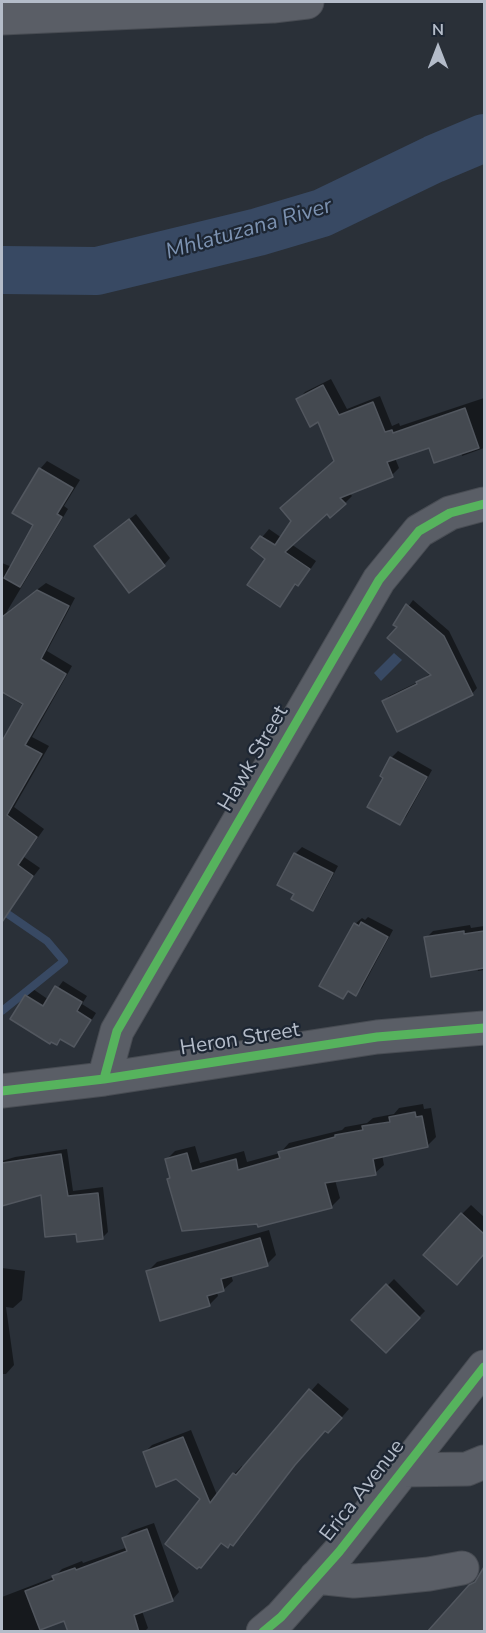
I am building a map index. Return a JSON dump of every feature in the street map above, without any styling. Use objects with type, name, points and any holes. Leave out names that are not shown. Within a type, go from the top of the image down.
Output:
[{"type":"street","points":[[2,18],[273,6],[307,2]]},
{"type":"street","name":"Hawk Street","points":[[104,1079],[117,1031],[379,580],[419,531],[450,513],[484,504]]},
{"type":"street","name":"Heron Street","points":[[2,1091],[104,1079],[377,1037],[484,1028]]},
{"type":"street","name":"Erica Avenue","points":[[263,1632],[282,1617],[339,1552],[484,1367]]},
{"type":"street","points":[[403,1470],[467,1469],[484,1462]]},
{"type":"street","points":[[316,1577],[354,1581],[380,1580],[462,1568]]},
{"type":"water","points":[[394,653],[402,660],[381,681],[374,673]]},
{"type":"building","points":[[323,385],[339,415],[373,402],[385,432],[392,430],[393,433],[465,408],[479,448],[434,463],[429,448],[387,462],[393,477],[340,498],[346,504],[330,518],[327,514],[285,552],[310,569],[298,586],[295,584],[280,607],[247,585],[265,559],[251,548],[260,536],[275,545],[291,521],[280,508],[334,461],[318,422],[310,427],[296,399]]},
{"type":"building","points":[[39,468],[73,488],[57,514],[62,517],[20,587],[4,578],[33,525],[12,513]]},
{"type":"building","points":[[129,519],[165,566],[129,593],[94,546]]},
{"type":"building","points":[[37,590],[69,606],[41,659],[66,674],[25,745],[42,754],[7,815],[37,837],[18,865],[33,876],[2,922],[2,741],[23,704],[2,692],[2,617]]},
{"type":"building","points":[[406,604],[444,636],[473,695],[397,732],[382,701],[431,675],[387,638],[397,627],[393,625]]},
{"type":"building","points":[[390,757],[427,777],[400,825],[367,807],[383,778],[380,776]]},
{"type":"building","points":[[294,853],[333,873],[313,911],[291,899],[294,894],[277,885]]},
{"type":"building","points":[[361,922],[388,937],[356,996],[348,991],[343,999],[319,986],[354,923],[359,926]]},
{"type":"building","points":[[464,931],[464,934],[484,931],[484,968],[431,977],[424,937]]},
{"type":"building","points":[[55,986],[82,1002],[77,1011],[91,1020],[74,1047],[60,1039],[57,1045],[51,1042],[50,1044],[10,1019],[25,995],[43,1006]]},
{"type":"building","points":[[415,1112],[416,1117],[422,1116],[428,1147],[373,1159],[376,1175],[325,1183],[332,1208],[258,1227],[257,1224],[182,1231],[167,1179],[170,1178],[165,1159],[187,1153],[192,1171],[236,1159],[238,1170],[280,1158],[278,1152],[335,1137],[335,1135],[363,1130],[362,1126],[390,1122],[389,1117]]},
{"type":"building","points":[[61,1154],[68,1196],[98,1193],[103,1239],[77,1242],[76,1234],[45,1237],[41,1195],[2,1206],[2,1163]]},
{"type":"building","points":[[461,1213],[484,1234],[484,1254],[457,1285],[423,1255]]},
{"type":"building","points":[[260,1238],[268,1266],[221,1279],[224,1291],[207,1296],[210,1306],[160,1321],[146,1271]]},
{"type":"building","points":[[386,1284],[420,1318],[386,1353],[351,1320]]},
{"type":"building","points":[[309,1389],[342,1418],[328,1433],[325,1431],[295,1465],[233,1546],[230,1544],[228,1548],[221,1543],[201,1568],[197,1569],[165,1544],[200,1499],[176,1479],[156,1487],[143,1452],[183,1437],[210,1503],[233,1473],[236,1475]]},
{"type":"building","points":[[147,1529],[173,1601],[134,1615],[139,1632],[68,1632],[64,1621],[40,1630],[25,1591],[54,1580],[52,1576],[75,1568],[76,1570],[127,1551],[122,1538]]},
{"type":"building","points":[[484,1567],[484,1632],[427,1632],[469,1585],[475,1582]]},
{"type":"waterway","name":"Mhlatuzana River","points":[[2,270],[97,271],[258,232],[322,213],[434,159],[484,138]]},
{"type":"waterway","points":[[2,910],[47,941],[64,961],[2,1011]]},
{"type":"cycle path","points":[[104,1079],[117,1031],[379,580],[419,531],[450,513],[484,504]]},
{"type":"cycle path","points":[[2,1091],[104,1079],[377,1037],[484,1028]]},
{"type":"cycle path","points":[[263,1632],[281,1617],[339,1552],[484,1367]]}]
